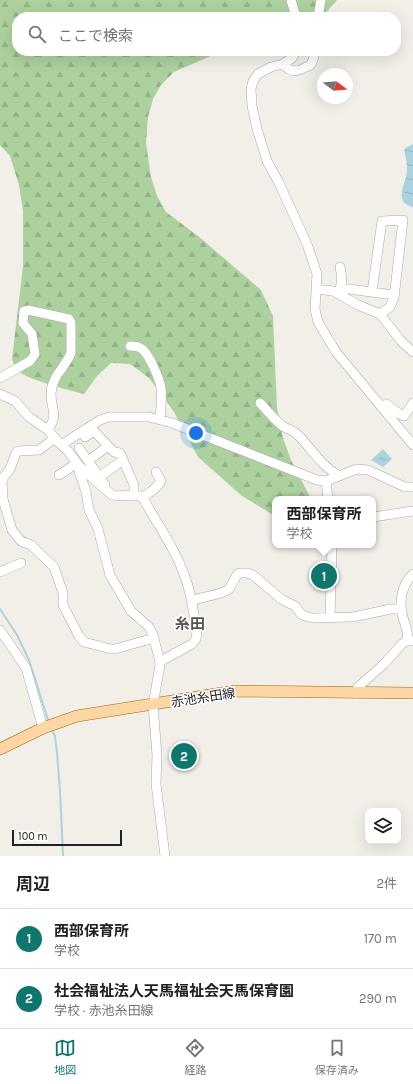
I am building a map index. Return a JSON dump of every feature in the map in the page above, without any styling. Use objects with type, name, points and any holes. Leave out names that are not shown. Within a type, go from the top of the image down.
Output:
[{"type":"main road","name":"赤池糸田線","points":[[0,749],[43,728],[77,716],[235,691],[413,693]]},
{"type":"street","points":[[291,0],[295,12]]},
{"type":"street","points":[[319,12],[321,0]]},
{"type":"street","points":[[293,56],[283,64],[271,66],[258,74],[253,81],[251,89],[252,106],[257,129],[267,161],[278,181],[317,274],[315,308],[318,322],[336,352],[413,445]]},
{"type":"street","points":[[283,64],[292,72],[300,70],[311,64],[314,56]]},
{"type":"street","points":[[372,292],[382,221],[403,220],[394,295],[390,307],[380,314]]},
{"type":"street","points":[[339,291],[342,277],[340,267]]},
{"type":"street","points":[[316,289],[372,292],[394,295]]},
{"type":"street","points":[[339,291],[358,305],[380,314],[401,341],[413,352]]},
{"type":"street","points":[[0,378],[30,361],[35,354],[32,334],[23,322],[24,311],[28,310],[69,319],[71,323],[71,353],[54,378],[51,395],[55,413],[48,430]]},
{"type":"street","points":[[130,346],[136,346],[143,349],[148,355],[159,379],[161,387],[160,419]]},
{"type":"street","points":[[0,394],[15,401],[29,417],[48,430],[78,465],[112,495],[119,497],[138,496],[155,490],[160,483],[156,472]]},
{"type":"street","points":[[382,408],[386,404],[401,416],[404,416],[413,402]]},
{"type":"street","points":[[260,403],[284,427],[293,430],[300,436],[321,462],[339,476]]},
{"type":"street","points":[[60,444],[100,420],[109,417],[138,416],[160,419],[317,480],[326,481],[357,469],[368,470],[405,487],[413,487]]},
{"type":"street","points":[[154,638],[112,650],[84,642],[78,636],[63,605],[63,593],[54,567],[31,546],[20,541],[12,530],[1,494],[3,478],[10,469],[18,451],[39,450],[94,431],[114,452],[120,454],[138,496],[169,540],[186,577],[192,601],[197,631],[196,639],[192,644],[163,660],[159,660]]},
{"type":"street","points":[[88,461],[108,446]]},
{"type":"street","points":[[79,448],[108,488],[107,491]]},
{"type":"street","points":[[100,477],[123,460]]},
{"type":"street","points":[[59,474],[78,465]]},
{"type":"street","points":[[78,465],[86,492],[89,510],[98,528],[110,575],[131,611],[149,627],[154,638],[159,660],[160,665],[153,705],[157,755],[156,784],[164,856]]},
{"type":"street","points":[[326,481],[328,496]]},
{"type":"street","points":[[376,517],[413,511]]},
{"type":"street","points":[[330,618],[332,548]]},
{"type":"street","points":[[0,572],[21,563]]},
{"type":"street","points":[[192,601],[229,589],[235,576],[239,573],[247,573],[253,575],[282,599],[295,606],[301,614],[306,616],[330,618],[353,617],[391,609],[401,609]]},
{"type":"street","points":[[356,693],[358,687],[384,664],[402,644],[411,641],[401,609],[402,594],[407,580],[413,574]]},
{"type":"street","points":[[0,630],[26,668],[43,728]]},
{"type":"green space","points":[[0,0],[337,0],[326,12],[12,12],[12,56],[211,56],[174,72],[161,85],[153,99],[148,117],[146,143],[151,177],[157,196],[166,212],[198,236],[261,290],[273,316],[277,408],[283,438],[291,460],[309,496],[272,496],[272,514],[242,496],[198,457],[174,412],[149,378],[130,364],[111,363],[97,376],[84,394],[39,381],[16,369],[12,359],[23,266],[23,211],[19,185],[10,156],[0,145]]},
{"type":"water","points":[[413,144],[413,207],[403,201],[402,191],[407,173],[404,149]]},
{"type":"water","points":[[383,449],[392,459],[383,467],[371,460]]},
{"type":"waterway","points":[[0,609],[17,635],[29,660],[49,723]]},
{"type":"waterway","points":[[51,729],[55,736],[57,753],[63,856]]},
{"type":"place","name":"西部保育所","points":[[324,576]]},
{"type":"place","name":"社会福祉法人天馬福祉会天馬保育園","points":[[184,756]]},
{"type":"district","name":"糸田","points":[[190,624]]}]
